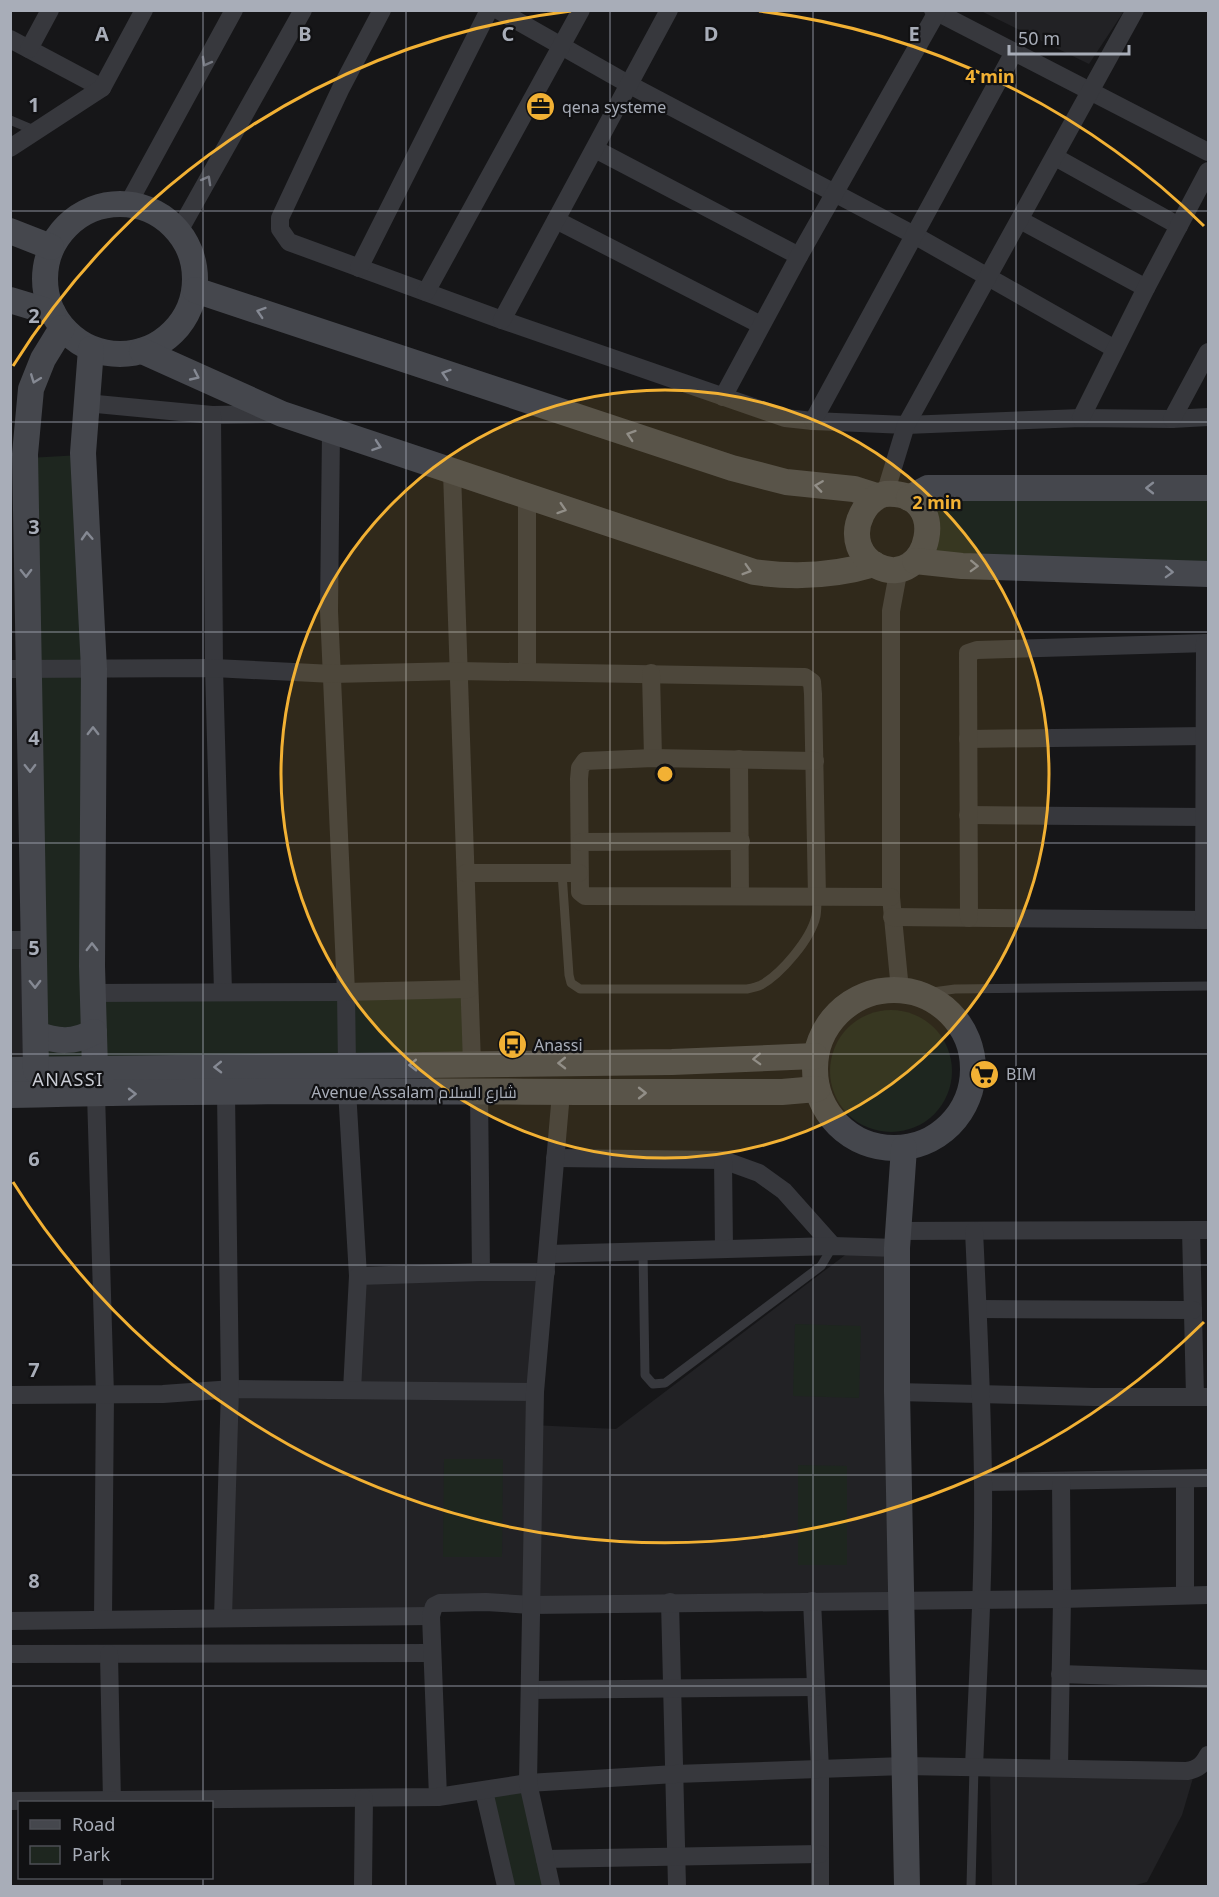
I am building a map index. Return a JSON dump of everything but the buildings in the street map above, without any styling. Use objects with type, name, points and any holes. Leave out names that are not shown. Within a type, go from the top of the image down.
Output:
[{"type":"street","points":[[29,49],[50,10]]},
{"type":"street","points":[[10,148],[102,88],[144,10]]},
{"type":"street","points":[[128,204],[234,10]]},
{"type":"street","points":[[179,231],[303,10]]},
{"type":"street","points":[[382,10],[341,88],[280,218],[280,228],[289,242],[502,320],[777,416],[813,421],[906,425],[1081,418],[1209,417]]},
{"type":"street","points":[[359,268],[489,10]]},
{"type":"street","points":[[498,10],[630,85],[914,235],[1115,349]]},
{"type":"street","points":[[426,292],[581,10]]},
{"type":"street","points":[[502,320],[669,10]]},
{"type":"street","points":[[893,496],[893,467],[906,425],[1092,92],[1135,10]]},
{"type":"street","points":[[723,397],[935,11],[1209,152]]},
{"type":"street","points":[[10,39],[102,88]]},
{"type":"street","points":[[813,421],[1014,52]]},
{"type":"street","points":[[595,149],[799,256]]},
{"type":"street","points":[[1055,157],[1179,226]]},
{"type":"street","points":[[1081,418],[1146,288],[1209,171]]},
{"type":"street","points":[[109,204],[128,204],[156,212],[179,231],[188,244],[193,259],[196,275],[195,290],[186,317],[167,338],[142,351],[117,354],[91,349],[76,340],[57,320],[45,291],[45,269],[51,247],[61,231],[75,218],[91,208],[109,204]]},
{"type":"street","points":[[556,220],[761,325]]},
{"type":"street","points":[[1020,220],[1146,288]]},
{"type":"street","points":[[10,231],[51,247]]},
{"type":"street","points":[[195,290],[732,468],[786,482],[854,489],[893,496],[918,505],[926,516],[928,528],[923,551],[893,565],[864,555],[857,534],[861,515],[893,496],[928,488],[1209,489]]},
{"type":"street","points":[[10,300],[57,320]]},
{"type":"street","points":[[36,1070],[36,1034],[22,940],[18,455],[31,389],[57,320]]},
{"type":"street","points":[[91,349],[82,453],[94,669],[92,993],[95,1069]]},
{"type":"street","points":[[142,351],[282,414],[754,572],[792,576],[823,575],[893,565],[1209,574]]},
{"type":"street","points":[[1172,419],[1209,352]]},
{"type":"street","points":[[86,403],[212,415],[282,414]]},
{"type":"street","points":[[212,415],[214,668],[223,992]]},
{"type":"street","points":[[331,431],[329,611],[346,992],[347,1078],[358,1276],[352,1390]]},
{"type":"street","points":[[452,472],[472,1064]]},
{"type":"street","points":[[527,497],[527,672]]},
{"type":"street","points":[[893,565],[891,897],[892,917],[909,992]]},
{"type":"street","points":[[892,917],[969,918],[1206,920],[1204,817],[1207,643],[970,651],[967,657],[969,918]]},
{"type":"street","points":[[19,669],[214,668],[333,674],[459,671],[651,673],[791,675],[808,679],[812,682],[813,694],[817,897]]},
{"type":"street","points":[[651,673],[653,758]]},
{"type":"street","points":[[968,739],[1205,736]]},
{"type":"street","points":[[815,761],[653,758],[585,761],[580,768],[579,779],[581,842],[571,873],[580,892],[585,896],[891,897]]},
{"type":"street","points":[[739,759],[741,896]]},
{"type":"street","points":[[968,815],[1204,817]]},
{"type":"street","points":[[581,842],[741,841]]},
{"type":"street","points":[[466,873],[571,873]]},
{"type":"street","points":[[92,993],[469,989]]},
{"type":"street","points":[[877,992],[909,992],[945,1008],[964,1032],[973,1061],[971,1092],[956,1119],[933,1138],[904,1148],[876,1146],[849,1135],[829,1115],[817,1089],[814,1072],[815,1056],[823,1033],[837,1014],[856,999],[877,992]]},
{"type":"street","points":[[36,1034],[50,1039],[65,1040],[80,1039],[94,1032]]},
{"type":"street","name":"Avenue Assalam شارع السلام","points":[[10,1095],[226,1093],[472,1064],[672,1062],[815,1056]]},
{"type":"street","name":"Avenue Assalam شارع السلام","points":[[10,1070],[95,1069],[347,1078],[479,1092],[782,1092],[817,1089]]},
{"type":"street","points":[[479,1092],[481,1272]]},
{"type":"street","points":[[223,1617],[230,1389],[226,1093]]},
{"type":"street","points":[[551,1887],[528,1783],[535,1392],[561,1093]]},
{"type":"street","points":[[96,1094],[105,1395],[103,1619]]},
{"type":"street","points":[[904,1148],[897,1240],[897,1392],[907,1887]]},
{"type":"street","points":[[555,1158],[723,1160],[759,1173],[784,1191],[833,1245]]},
{"type":"street","points":[[723,1160],[724,1249]]},
{"type":"street","points":[[358,1276],[481,1272],[643,1251],[833,1245],[974,1231],[1200,1230],[1192,1310],[1202,1397],[1094,1398],[897,1392]]},
{"type":"street","points":[[974,1231],[983,1482],[974,1767]]},
{"type":"street","points":[[978,1309],[1192,1310]]},
{"type":"street","points":[[10,1395],[164,1394],[230,1389],[535,1392]]},
{"type":"street","points":[[983,1482],[1209,1478]]},
{"type":"street","points":[[1185,1479],[1185,1595]]},
{"type":"street","points":[[1059,1767],[1062,1599],[1061,1481]]},
{"type":"street","points":[[438,1797],[431,1616],[434,1606],[440,1603],[486,1602],[531,1605],[1062,1599],[1209,1595]]},
{"type":"street","points":[[812,1601],[820,1769],[820,1887]]},
{"type":"street","points":[[670,1602],[677,1887]]},
{"type":"street","points":[[10,1621],[431,1616]]},
{"type":"street","points":[[10,1654],[431,1653]]},
{"type":"street","points":[[109,1654],[112,1801]]},
{"type":"street","points":[[1060,1674],[1209,1679]]},
{"type":"street","points":[[530,1690],[673,1687],[816,1688]]},
{"type":"street","points":[[175,1801],[438,1797],[528,1783],[675,1774],[904,1766],[1188,1771],[1196,1770],[1209,1755]]},
{"type":"street","points":[[484,1791],[506,1887]]},
{"type":"street","points":[[363,1887],[364,1798]]},
{"type":"street","points":[[544,1859],[820,1854]]},
{"type":"lane","points":[[10,120],[36,131]]},
{"type":"lane","points":[[571,873],[569,975],[571,983],[580,989],[759,986],[770,979],[797,952],[810,933],[816,915],[817,897]]},
{"type":"lane","points":[[909,992],[955,989],[1209,986]]},
{"type":"lane","points":[[643,1251],[645,1375],[653,1384],[666,1383],[821,1266],[833,1245]]},
{"type":"lane","points":[[971,1887],[974,1767]]},
{"type":"shaded area","points":[[981,11],[1124,11],[1089,64]]},
{"type":"shaded area","points":[[10,940],[34,940],[36,1044],[11,1070]]},
{"type":"shaded area","points":[[861,1243],[886,1243],[903,1594],[441,1612],[231,1616],[234,1392],[354,1391],[352,1270],[547,1267],[532,1425],[616,1429]]},
{"type":"shaded area","points":[[990,1772],[1193,1778],[1182,1815],[1147,1882],[1132,1886],[992,1886]]},
{"type":"green space","points":[[81,455],[92,993],[469,989],[472,1064],[36,1070],[28,458]]},
{"type":"green space","points":[[1208,497],[1208,562],[930,554],[926,499]]},
{"type":"green space","points":[[891,1010],[914,1015],[925,1020],[934,1028],[942,1037],[947,1048],[952,1071],[947,1094],[942,1105],[934,1114],[925,1122],[914,1127],[891,1132],[868,1127],[857,1122],[848,1114],[840,1105],[835,1094],[830,1071],[835,1048],[840,1037],[848,1028],[857,1020],[868,1015]]},
{"type":"green space","points":[[795,1324],[861,1326],[859,1398],[793,1396]]},
{"type":"green space","points":[[444,1459],[503,1459],[502,1557],[443,1557]]},
{"type":"green space","points":[[798,1465],[847,1466],[847,1565],[798,1565]]},
{"type":"green space","points":[[521,1775],[550,1886],[511,1886],[483,1785]]},
{"type":"place","name":"qena systeme","points":[[541,107]]},
{"type":"place","name":"Anassi","points":[[513,1045]]},
{"type":"place","name":"BIM","points":[[985,1074]]},
{"type":"district","name":"ANASSI","points":[[68,1080]]}]
